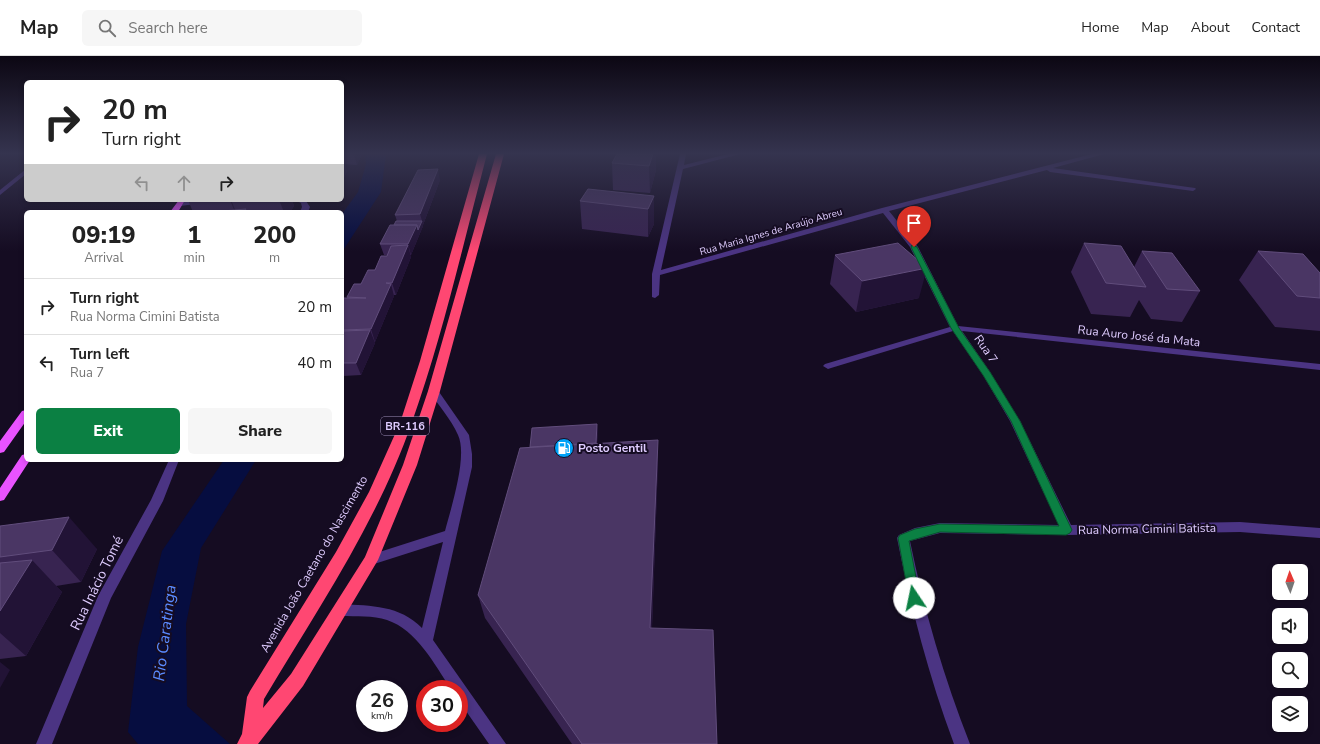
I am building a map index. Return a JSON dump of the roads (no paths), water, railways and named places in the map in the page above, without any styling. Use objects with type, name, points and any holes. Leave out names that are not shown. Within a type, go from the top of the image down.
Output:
[{"type":"highway","name":"Avenida João Caetano do Nascimento","points":[[249,740],[256,697],[376,493],[406,424],[426,361],[475,186]]},
{"type":"highway","name":"Avenida João Caetano do Nascimento","points":[[249,740],[275,710],[297,680],[371,560],[410,465],[434,391],[491,186]]},
{"type":"main road","points":[[196,210],[203,202]]},
{"type":"main road","points":[[0,450],[24,416]]},
{"type":"main road","points":[[0,497],[4,486],[24,461]]},
{"type":"street","points":[[0,193],[8,186]]},
{"type":"street","points":[[655,295],[656,274],[675,186]]},
{"type":"street","name":"Rua Maria Ignes de Araújo Abreu","points":[[656,274],[885,210],[981,186]]},
{"type":"street","points":[[1171,186],[1194,189]]},
{"type":"street","name":"Rua 7","points":[[885,210],[914,247],[955,328],[987,374],[1015,421],[1066,530]]},
{"type":"street","points":[[828,366],[955,328]]},
{"type":"street","name":"Rua Auro José da Mata","points":[[955,328],[1320,367]]},
{"type":"street","points":[[426,641],[466,467],[467,454],[464,435],[434,391]]},
{"type":"street","name":"Rua Inácio Tomé","points":[[44,744],[105,596],[157,501],[173,462]]},
{"type":"street","name":"Rua Norma Cimini Batista","points":[[962,744],[934,666],[914,598],[904,538],[940,528],[1066,530],[1240,527],[1320,533]]},
{"type":"street","points":[[371,560],[450,535]]},
{"type":"street","points":[[341,610],[388,614],[408,623],[426,641],[498,744]]},
{"type":"water","points":[[360,186],[382,186],[381,192],[344,249],[344,211],[358,192]]},
{"type":"water","name":"Rio Caratinga","points":[[223,462],[255,462],[201,548],[186,624],[187,706],[230,744],[138,744],[128,732],[138,647],[162,551]]},
{"type":"place","name":"Posto Gentil","points":[[564,448]]}]
